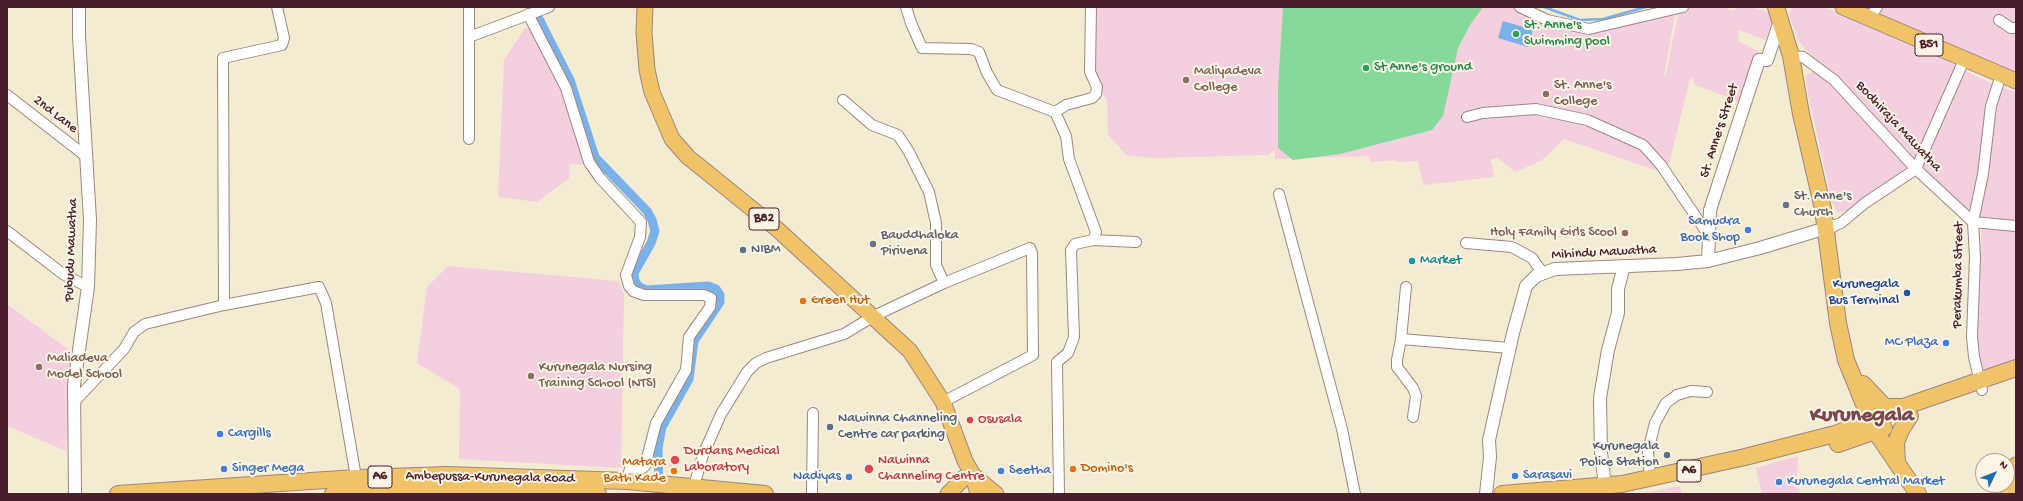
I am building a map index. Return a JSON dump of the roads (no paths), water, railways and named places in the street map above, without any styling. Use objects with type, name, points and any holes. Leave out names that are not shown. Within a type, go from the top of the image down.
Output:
[{"type":"highway","points":[[1780,12],[1795,56],[1809,113],[1849,337],[1860,386],[1897,463],[1918,494]]},
{"type":"highway","name":"A6","points":[[1980,386],[2016,368]]},
{"type":"highway","name":"A6","points":[[1623,494],[1697,478],[1837,439],[1908,411],[1980,386],[2016,378]]},
{"type":"highway","points":[[1860,386],[1882,405],[1908,411],[1896,442],[1897,463]]},
{"type":"highway","points":[[1860,386],[1854,415],[1837,439],[1869,443],[1883,450],[1897,463]]},
{"type":"highway","name":"A6","points":[[1502,494],[1606,490],[1650,479],[1837,439]]},
{"type":"highway","name":"Ambepussa-Kurunegala Road","points":[[118,494],[357,485],[446,486],[634,482],[694,486],[765,494]]},
{"type":"highway","name":"Ambepussa-Kurunegala Road","points":[[333,494],[357,485]]},
{"type":"highway","name":"Ambepussa-Kurunegala Road","points":[[446,486],[598,494]]},
{"type":"main road","name":"B82","points":[[645,7],[644,33],[652,92],[672,139],[688,157],[777,229],[874,316],[910,351],[943,402],[969,476],[978,494]]},
{"type":"main road","name":"B51","points":[[1843,7],[1873,13],[1964,60],[2016,81]]},
{"type":"main road","points":[[2008,494],[2010,482],[2016,465]]},
{"type":"main road","name":"B82","points":[[969,476],[969,494]]},
{"type":"main road","points":[[948,494],[969,476],[996,494]]},
{"type":"street","name":"Pubudu Mawatha","points":[[75,494],[74,385],[88,286],[90,220],[79,36],[79,7]]},
{"type":"street","points":[[224,305],[224,58],[282,45],[284,38],[277,7]]},
{"type":"street","points":[[469,7],[469,139]]},
{"type":"street","points":[[469,36],[546,7]]},
{"type":"street","points":[[906,7],[922,48],[971,49],[979,52],[987,73],[997,90],[1054,112],[1066,136],[1069,159],[1096,232],[1093,240]]},
{"type":"street","points":[[1054,112],[1066,104],[1092,98],[1096,94],[1096,87],[1090,72],[1091,7]]},
{"type":"street","points":[[1520,7],[1547,20],[1574,28],[1589,29],[1683,7]]},
{"type":"street","name":"St. Anne's Street","points":[[1708,261],[1707,234],[1710,210],[1759,60],[1767,60],[1780,12]]},
{"type":"street","points":[[528,14],[566,88],[590,162],[600,178],[641,222],[640,237],[626,275],[629,286],[633,291],[644,295],[704,295],[711,298],[710,307],[689,337],[686,370],[656,423],[645,466],[642,468],[630,468],[634,482]]},
{"type":"street","points":[[1999,20],[2011,28],[2016,28]]},
{"type":"street","name":"Bodhiraja Mawatha","points":[[1795,56],[1816,65],[1834,80],[1916,169],[1973,222]]},
{"type":"street","points":[[1829,227],[1841,224],[1865,203],[1916,169],[1964,60]]},
{"type":"street","name":"Perakumba Street","points":[[1980,386],[1972,337],[1975,270],[1973,222],[1983,174],[1991,106],[2001,75]]},
{"type":"street","name":"2nd Lane","points":[[7,95],[87,157]]},
{"type":"street","points":[[843,100],[872,125],[898,135],[909,152],[929,192],[936,223],[936,265],[944,283]]},
{"type":"street","points":[[1467,117],[1483,113],[1536,109],[1587,120],[1643,145],[1661,165],[1707,234]]},
{"type":"street","points":[[1279,194],[1342,429],[1355,494]]},
{"type":"street","points":[[1973,222],[2016,226]]},
{"type":"street","name":"Mihindu Mawatha","points":[[1486,494],[1490,457],[1489,440],[1513,333],[1526,286],[1542,272],[1566,268],[1708,261],[1760,248],[1829,227]]},
{"type":"street","points":[[7,232],[63,274],[88,286]]},
{"type":"street","points":[[1059,494],[1057,362],[1068,353],[1074,337],[1070,250],[1075,244],[1093,240],[1136,242]]},
{"type":"street","points":[[1466,243],[1512,247],[1532,258],[1542,272]]},
{"type":"street","points":[[694,486],[703,455],[721,414],[747,372],[756,363],[766,358],[844,334],[874,316],[944,283],[1030,248],[1032,253],[1033,355],[943,402]]},
{"type":"street","points":[[1606,490],[1601,453],[1600,398],[1608,350],[1618,313],[1618,289],[1624,266]]},
{"type":"street","points":[[74,402],[124,349],[134,332],[145,324],[224,305],[319,287],[326,303],[357,485]]},
{"type":"street","points":[[1406,287],[1397,367],[1414,388],[1416,396],[1413,417]]},
{"type":"street","points":[[1401,339],[1510,348]]},
{"type":"street","points":[[1650,479],[1648,451],[1655,423],[1666,403],[1677,395],[1690,391],[1706,392]]},
{"type":"street","points":[[812,494],[813,412]]},
{"type":"water","name":"St. Anne's Swimming pool","points":[[1503,21],[1533,30],[1528,47],[1498,38]]},
{"type":"waterway","points":[[533,7],[570,80],[595,157],[647,211],[652,220],[655,231],[651,243],[634,273],[635,281],[639,287],[647,290],[708,286],[716,289],[720,295],[720,302],[694,341],[689,379],[662,427],[658,448],[659,494]]},
{"type":"waterway","points":[[1544,7],[1580,20],[1603,19],[1646,7]]},
{"type":"place","name":"St. Anne's Swimming pool","points":[[1516,34]]},
{"type":"place","name":"St Anne's ground","points":[[1366,68]]},
{"type":"place","name":"Maliyadeva College","points":[[1186,80]]},
{"type":"place","name":"St. Anne's College","points":[[1546,94]]},
{"type":"place","name":"St. Anne's Church","points":[[1786,205]]},
{"type":"place","name":"Samudra Book Shop","points":[[1748,230]]},
{"type":"place","name":"Holy Family Girls Scool","points":[[1625,233]]},
{"type":"place","name":"Bauddhaloka Pirivena","points":[[873,244]]},
{"type":"place","name":"NIBM","points":[[743,250]]},
{"type":"place","name":"Market","points":[[1412,261]]},
{"type":"place","name":"Kurunegala Bus Terminal","points":[[1907,293]]},
{"type":"place","name":"Green Hut","points":[[803,301]]},
{"type":"place","name":"MC Plaza","points":[[1946,343]]},
{"type":"place","name":"Maliadeva Model School","points":[[39,367]]},
{"type":"place","name":"Kurunegala Nursing Training School (NTS)","points":[[531,376]]},
{"type":"place","name":"Osusala","points":[[970,420]]},
{"type":"place","name":"Nawinna Channeling Centre car parking","points":[[830,427]]},
{"type":"place","name":"Cargills","points":[[220,434]]},
{"type":"place","name":"Kurunegala Police Station","points":[[1667,455]]},
{"type":"place","name":"Durdans Medical Laboratory","points":[[675,460]]},
{"type":"place","name":"Singer Mega","points":[[224,469]]},
{"type":"place","name":"Nawinna Channeling Centre","points":[[869,469]]},
{"type":"place","name":"Domino's","points":[[1073,469]]},
{"type":"place","name":"Matara Bath Kade","points":[[674,471]]},
{"type":"place","name":"Seetha","points":[[1001,471]]},
{"type":"place","name":"Sarasavi","points":[[1515,476]]},
{"type":"place","name":"Nadiyas","points":[[849,477]]},
{"type":"place","name":"Kurunegala Central Market","points":[[1779,482]]},
{"type":"district","name":"Kurunegala","points":[[1862,417]]}]
